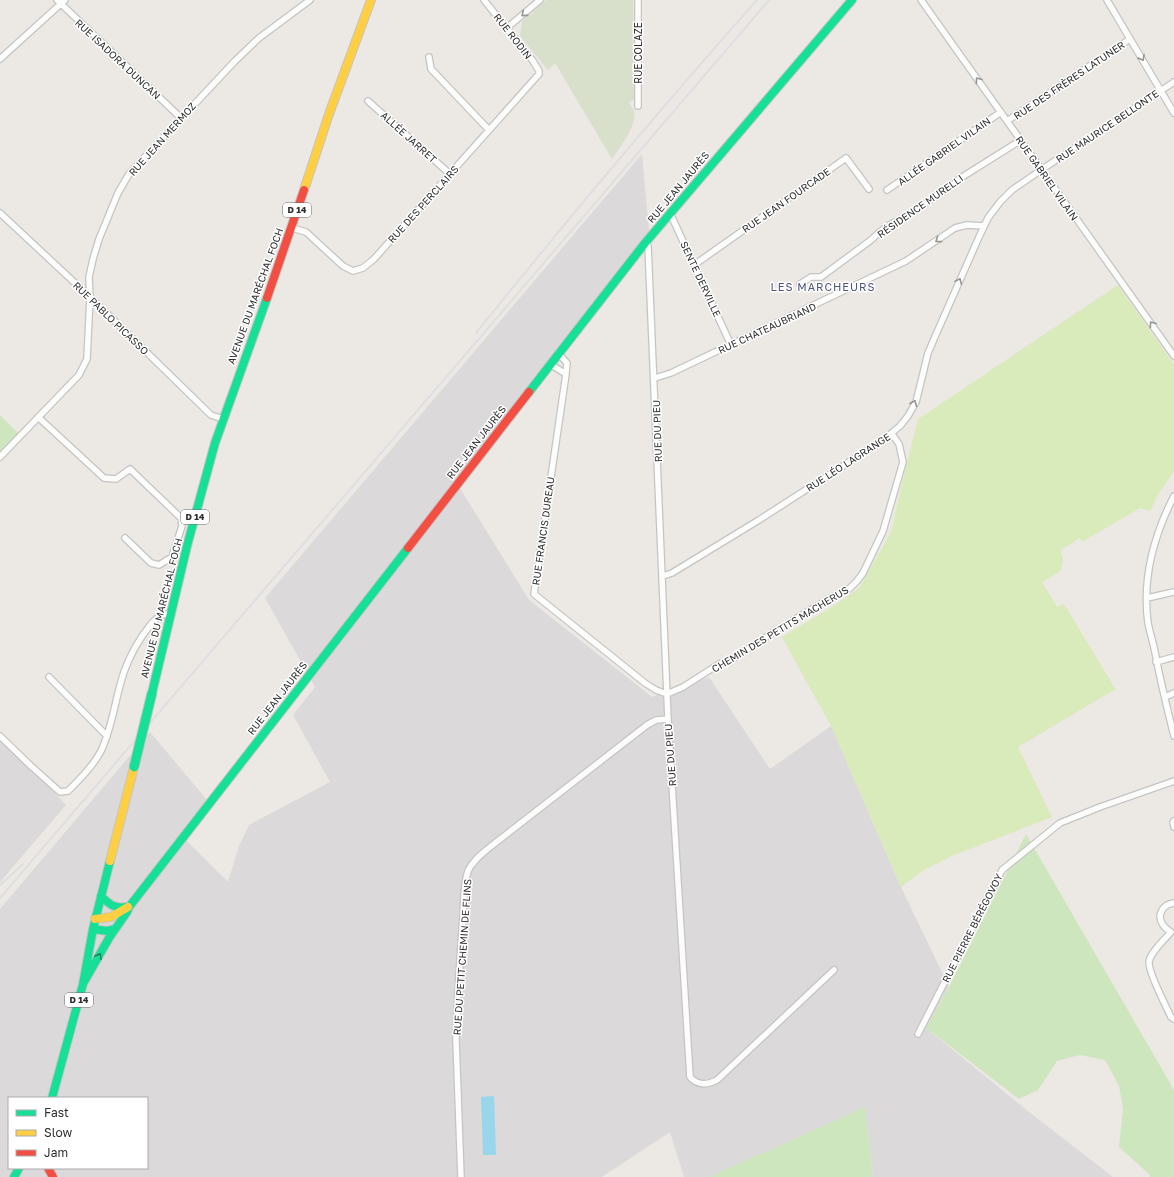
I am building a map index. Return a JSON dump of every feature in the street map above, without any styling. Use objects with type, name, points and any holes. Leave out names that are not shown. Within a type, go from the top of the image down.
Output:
[{"type":"main road","name":"AVENUE DU MARÉCHAL FOCH","points":[[54,1097],[83,984],[95,919],[134,768],[189,539],[223,420],[292,228],[329,114],[370,0]]},
{"type":"main road","name":"RUE JEAN JAURÈS","points":[[83,984],[129,907],[558,353],[645,243],[852,0]]},
{"type":"main road","points":[[101,896],[108,904],[116,908],[119,909],[129,907]]},
{"type":"main road","points":[[95,919],[112,917],[129,907]]},
{"type":"main road","points":[[93,929],[107,931],[115,930]]},
{"type":"street","points":[[0,59],[59,2],[65,0]]},
{"type":"street","name":"RUE JEAN MERMOZ","points":[[0,457],[79,375],[87,359],[90,297],[89,277],[93,259],[99,239],[121,188],[132,170],[234,61],[259,38],[310,0]]},
{"type":"street","name":"RUE RODIN","points":[[484,0],[508,27],[534,61],[539,74]]},
{"type":"street","points":[[508,27],[540,0]]},
{"type":"street","name":"RUE COLAZE","points":[[638,0],[638,106]]},
{"type":"street","name":"RUE GABRIEL VILAIN","points":[[921,0],[1174,356]]},
{"type":"street","points":[[1107,0],[1174,113]]},
{"type":"street","name":"RUE ISADORA DUNCAN","points":[[59,2],[181,118]]},
{"type":"street","name":"RUE DES FRÈRES LATUNER","points":[[1008,121],[1130,39]]},
{"type":"street","points":[[430,58],[431,68],[489,130]]},
{"type":"street","name":"RUE DES PERCLAIRS","points":[[292,228],[306,232],[343,266],[353,271],[363,268],[374,259],[539,74]]},
{"type":"street","name":"RUE MAURICE BELLONTE","points":[[1041,170],[1174,82]]},
{"type":"street","name":"ALLÉE JARRET","points":[[368,100],[450,174]]},
{"type":"street","name":"ALLÉE GABRIEL VILAIN","points":[[888,190],[1001,112]]},
{"type":"street","name":"RÉSIDENCE MURELLI","points":[[800,284],[811,277],[821,277],[872,240],[878,233],[895,221],[902,219],[954,184],[959,179],[1021,140]]},
{"type":"street","name":"RUE JEAN FOURCADE","points":[[694,265],[846,158],[869,188]]},
{"type":"street","name":"RUE LÉO LAGRANGE","points":[[663,576],[672,573],[759,520],[892,434],[900,426],[916,402],[928,353],[984,226],[1000,202],[1012,190],[1041,170]]},
{"type":"street","name":"RUE PABLO PICASSO","points":[[0,213],[90,297],[211,415],[223,420]]},
{"type":"street","name":"SENTE DERVILLE","points":[[670,213],[731,345]]},
{"type":"street","name":"RUE CHATEAUBRIAND","points":[[655,378],[671,373],[906,261],[955,228],[967,225],[984,226]]},
{"type":"street","name":"RUE DU PIEU","points":[[645,243],[648,246],[655,378],[668,719],[690,1076],[694,1082],[710,1084],[718,1080],[834,970]]},
{"type":"street","name":"RUE FRANCIS DUREAU","points":[[558,353],[567,363],[566,374],[534,594],[645,683],[656,690],[667,694]]},
{"type":"street","points":[[550,364],[566,374]]},
{"type":"street","points":[[38,417],[104,478],[116,479],[130,469],[181,518],[182,526],[172,557],[159,565],[151,563],[125,538]]},
{"type":"street","name":"CHEMIN DES PETITS MACHERUS","points":[[667,694],[683,687],[719,664],[731,660],[777,630],[832,597],[849,589],[857,581],[864,572],[873,555],[883,531],[903,462],[899,444],[892,434]]},
{"type":"street","points":[[1174,496],[1165,515],[1152,553],[1147,598],[1148,622],[1174,736]]},
{"type":"street","points":[[1147,598],[1174,592]]},
{"type":"street","points":[[0,736],[60,792],[68,791],[87,771],[100,752],[107,736],[124,671],[137,644],[156,618],[167,613],[171,615]]},
{"type":"street","points":[[1156,662],[1174,657]]},
{"type":"street","points":[[49,677],[107,736]]},
{"type":"street","points":[[1165,697],[1174,694]]},
{"type":"street","name":"RUE DU PETIT CHEMIN DE FLINS","points":[[461,1177],[457,1025],[461,941],[466,880],[470,867],[490,846],[647,725],[656,720],[668,719]]},
{"type":"street","name":"RUE PIERRE BÉRÉGOVOY","points":[[918,1034],[1002,870],[1060,823],[1174,781]]},
{"type":"street","points":[[1174,822],[1174,827]]},
{"type":"street","points":[[1174,902],[1165,906],[1161,910],[1160,918],[1164,926],[1171,932],[1155,951],[1149,961],[1150,970],[1171,1017],[1174,1019]]},
{"type":"shaded area","points":[[642,154],[649,231],[455,480],[529,600],[652,697],[709,677],[770,769],[831,726],[901,887],[949,987],[926,1028],[1029,1112],[1113,1177],[873,1177],[865,1107],[709,1177],[684,1177],[670,1132],[602,1177],[0,1177],[0,909],[150,732],[207,800],[180,834],[228,882],[239,846],[249,825],[330,782],[293,715],[315,687],[265,598]]},
{"type":"shaded area","points":[[0,737],[66,805],[0,882]]},
{"type":"green space","points":[[546,0],[633,0],[634,99],[629,103],[634,111],[634,116],[631,129],[612,159],[555,63],[548,70],[520,36],[522,21],[532,14],[535,9]]},
{"type":"green space","points":[[1118,285],[1174,365],[1174,471],[1159,493],[1150,511],[1140,508],[1082,542],[1080,538],[1062,549],[1061,554],[1063,558],[1061,571],[1042,582],[1057,607],[1064,604],[1116,690],[1018,747],[1052,817],[954,855],[922,871],[901,887],[831,726],[782,637],[835,605],[859,588],[891,532],[918,419]]},
{"type":"green space","points":[[0,415],[18,433],[0,451]]},
{"type":"green space","points":[[1026,834],[1174,1090],[1174,1177],[1150,1177],[1150,1175],[1119,1147],[1123,1109],[1119,1086],[1105,1060],[1080,1055],[1057,1061],[1038,1090],[1019,1099],[926,1028],[949,987]]},
{"type":"green space","points":[[865,1107],[873,1177],[709,1177]]},
{"type":"water","points":[[494,1096],[496,1155],[483,1155],[481,1097]]},
{"type":"railway","points":[[476,333],[614,165],[757,0]]},
{"type":"railway","points":[[0,898],[769,0]]},
{"type":"railway","points":[[0,885],[23,864]]},
{"type":"traffic: fast","points":[[529,392],[645,243],[852,0]]},
{"type":"traffic: fast","points":[[152,693],[187,546],[215,443],[267,298]]},
{"type":"traffic: fast","points":[[84,982],[109,938],[129,907],[408,548]]},
{"type":"traffic: fast","points":[[134,767],[152,693]]},
{"type":"traffic: fast","points":[[52,1097],[83,984],[93,929],[110,861]]},
{"type":"traffic: fast","points":[[101,896],[112,905],[126,907]]},
{"type":"traffic: fast","points":[[93,929],[107,931],[115,929]]},
{"type":"traffic: fast","points":[[14,1177],[18,1169]]},
{"type":"traffic: slow","points":[[304,190],[329,114],[371,0]]},
{"type":"traffic: slow","points":[[110,861],[134,767]]},
{"type":"traffic: slow","points":[[95,919],[111,917],[128,907]]},
{"type":"traffic: jam","points":[[267,298],[304,190]]},
{"type":"traffic: jam","points":[[408,548],[529,392]]},
{"type":"traffic: jam","points":[[49,1169],[53,1177]]},
{"type":"district","name":"LES MARCHEURS","points":[[823,287]]}]
